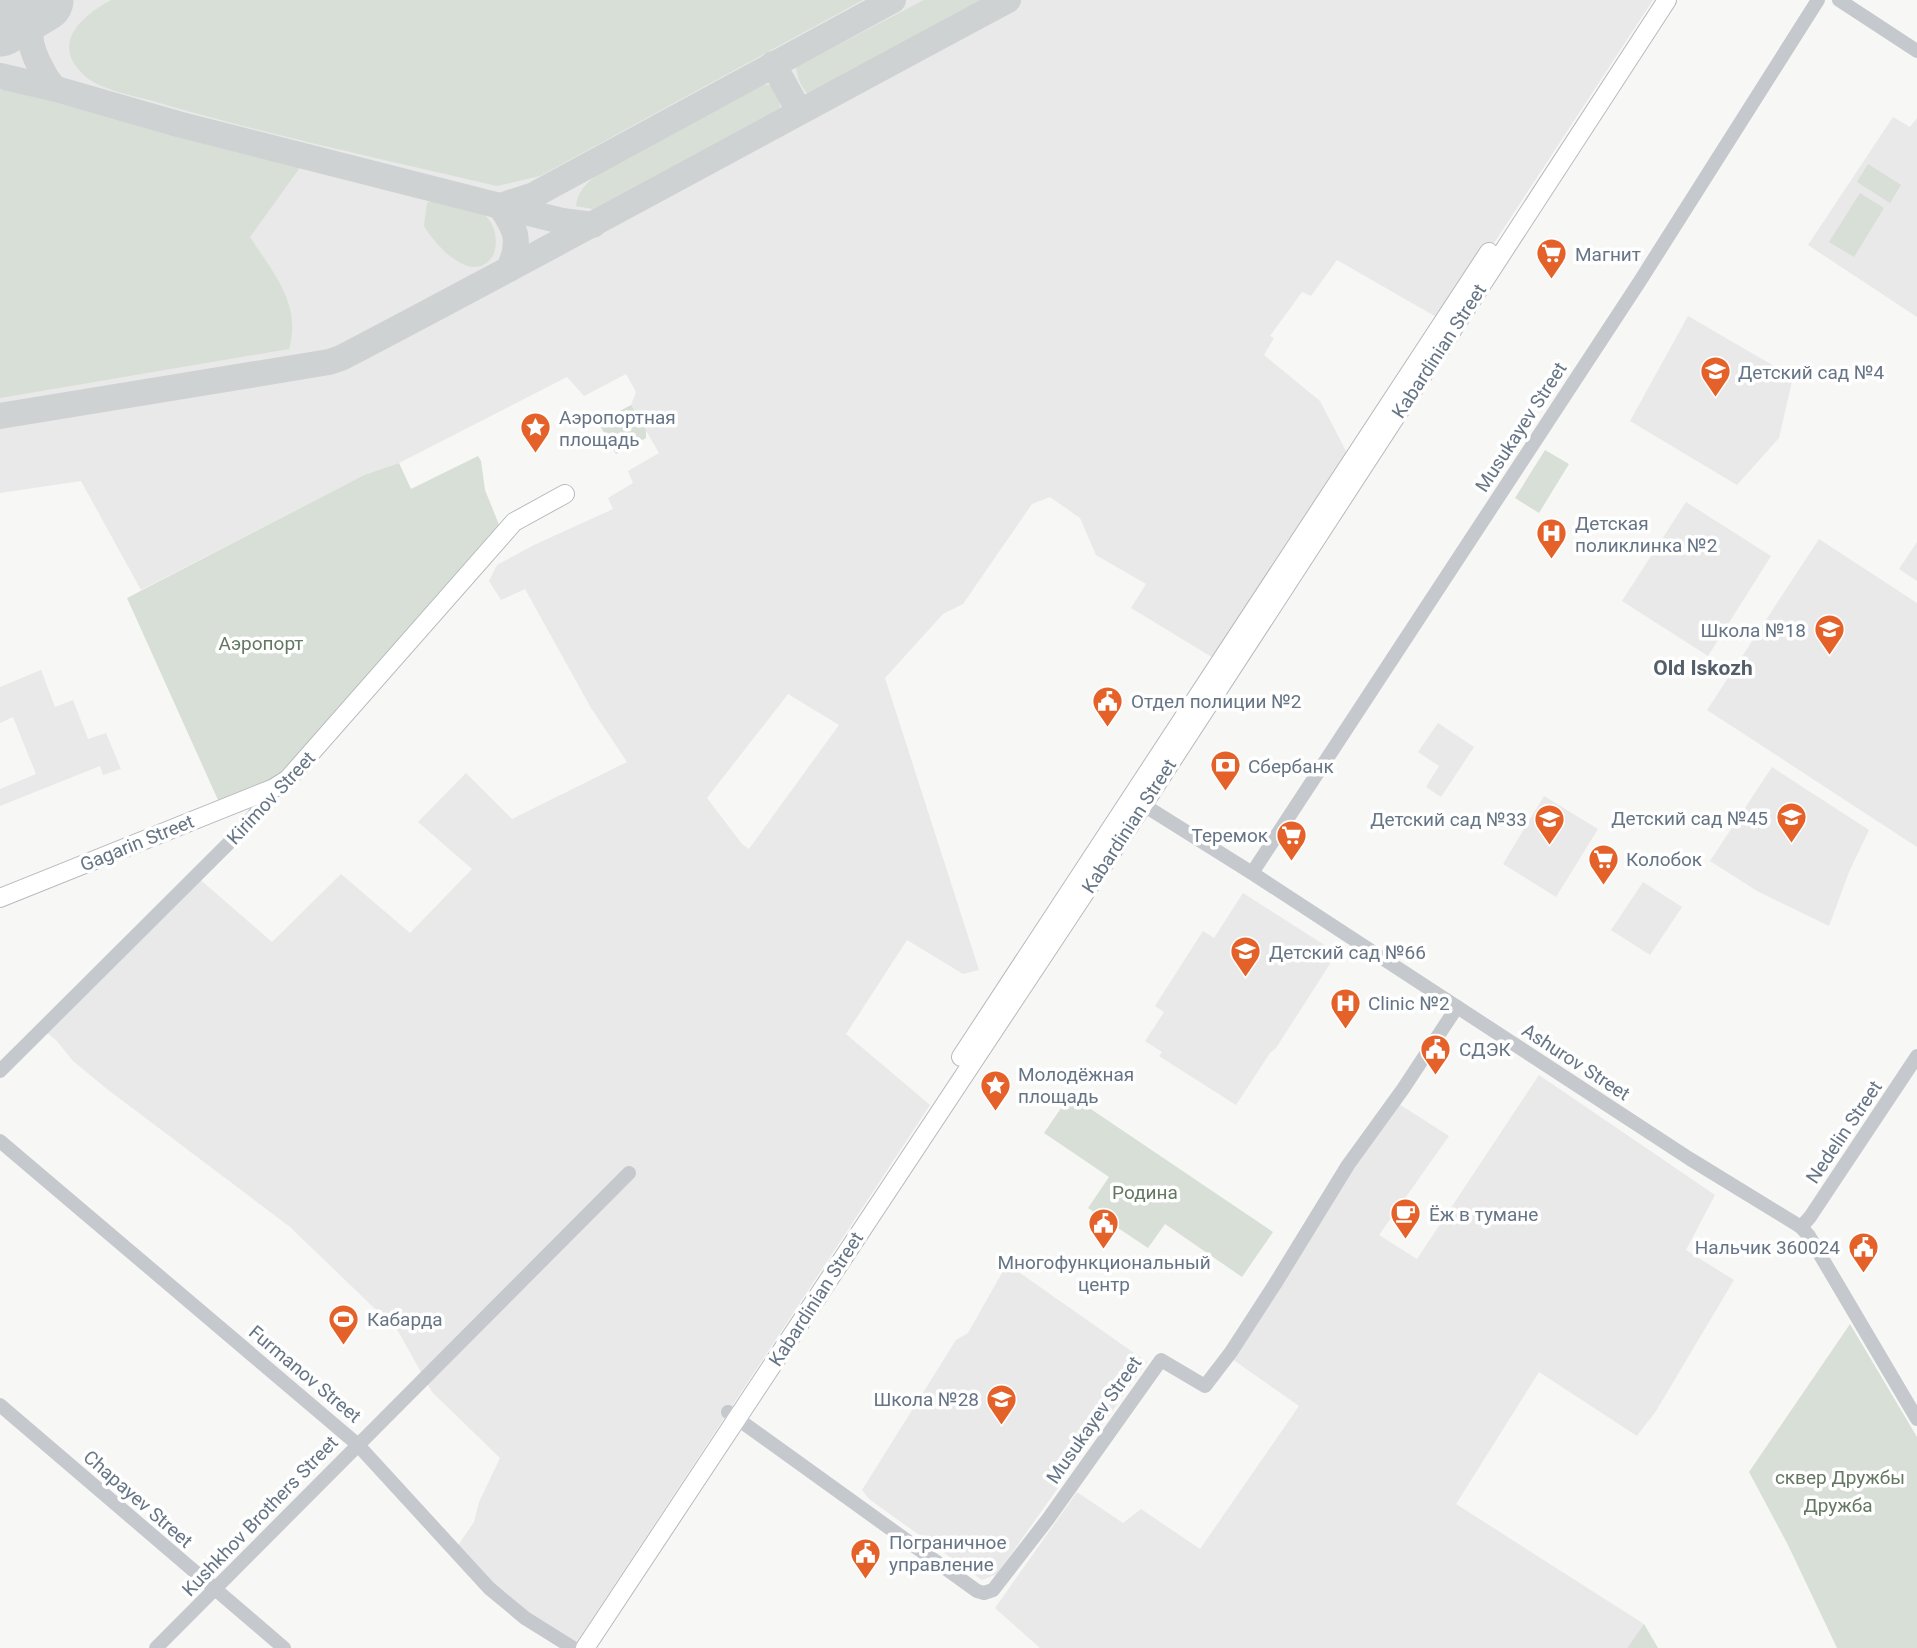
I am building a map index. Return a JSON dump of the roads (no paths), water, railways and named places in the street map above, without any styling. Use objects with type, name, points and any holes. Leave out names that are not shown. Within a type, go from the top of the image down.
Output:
[{"type":"main road","name":"Kabardinian Street","points":[[1137,801],[1653,0]]},
{"type":"main road","name":"Kabardinian Street","points":[[573,1648],[732,1415],[1667,0]]},
{"type":"main road","name":"Kirimov Street","points":[[274,788],[302,764],[514,522],[565,494]]},
{"type":"main road","name":"Gagarin Street","points":[[0,898],[274,788]]},
{"type":"main road","name":"Kabardinian Street","points":[[585,1648],[732,1415]]},
{"type":"street","name":"Musukayev Street","points":[[1252,873],[1640,281],[1818,0]]},
{"type":"street","points":[[1839,0],[1917,51]]},
{"type":"street","name":"Kirimov Street","points":[[0,1071],[244,828],[274,788]]},
{"type":"street","name":"Ashurov Street","points":[[1137,801],[1702,1166],[1801,1227],[1809,1236],[1917,1419]]},
{"type":"street","name":"Musukayev Street","points":[[732,1415],[977,1591],[984,1593],[993,1590],[1041,1528],[1161,1360],[1205,1386],[1238,1341],[1348,1165],[1403,1089],[1457,1007]]},
{"type":"street","name":"Nedelin Street","points":[[1801,1227],[1917,1056]]},
{"type":"street","name":"Furmanov Street","points":[[0,1141],[357,1444],[489,1588],[524,1618],[573,1648]]},
{"type":"street","name":"Kushkhov Brothers Street","points":[[156,1648],[629,1173]]},
{"type":"street","name":"Chapayev Street","points":[[0,1405],[284,1648]]},
{"type":"place","name":"Магнит","points":[[1552,281]]},
{"type":"place","name":"Детский сад №4","points":[[1715,399]]},
{"type":"place","name":"Аэропортная площадь","points":[[536,455]]},
{"type":"place","name":"Детская поликлинка №2","points":[[1552,561]]},
{"type":"place","name":"Школа №18","points":[[1829,657]]},
{"type":"place","name":"Отдел полиции №2","points":[[1108,728]]},
{"type":"place","name":"Сбербанк","points":[[1225,793]]},
{"type":"place","name":"Детский сад №45","points":[[1791,845]]},
{"type":"place","name":"Детский сад №33","points":[[1550,846]]},
{"type":"place","name":"Теремок","points":[[1291,862]]},
{"type":"place","name":"Колобок","points":[[1603,886]]},
{"type":"place","name":"Детский сад №66","points":[[1246,979]]},
{"type":"place","name":"Clinic №2","points":[[1345,1030]]},
{"type":"place","name":"СДЭК","points":[[1436,1076]]},
{"type":"place","name":"Молодёжная площадь","points":[[995,1112]]},
{"type":"place","name":"Ёж в тумане","points":[[1406,1241]]},
{"type":"place","name":"Многофункциональный центр","points":[[1104,1250]]},
{"type":"place","name":"Нальчик 360024","points":[[1863,1274]]},
{"type":"place","name":"Кабарда","points":[[344,1346]]},
{"type":"place","name":"Школа №28","points":[[1002,1426]]},
{"type":"place","name":"Пограничное управление","points":[[866,1580]]},
{"type":"district","name":"Old Iskozh","points":[[1703,668]]},
{"type":"park label","name":"Аэропорт","points":[[261,643]]},
{"type":"park label","name":"Родина","points":[[1145,1192]]},
{"type":"park label","name":"сквер Дружбы","points":[[1840,1477]]},
{"type":"park label","name":"Дружба","points":[[1838,1505]]}]
